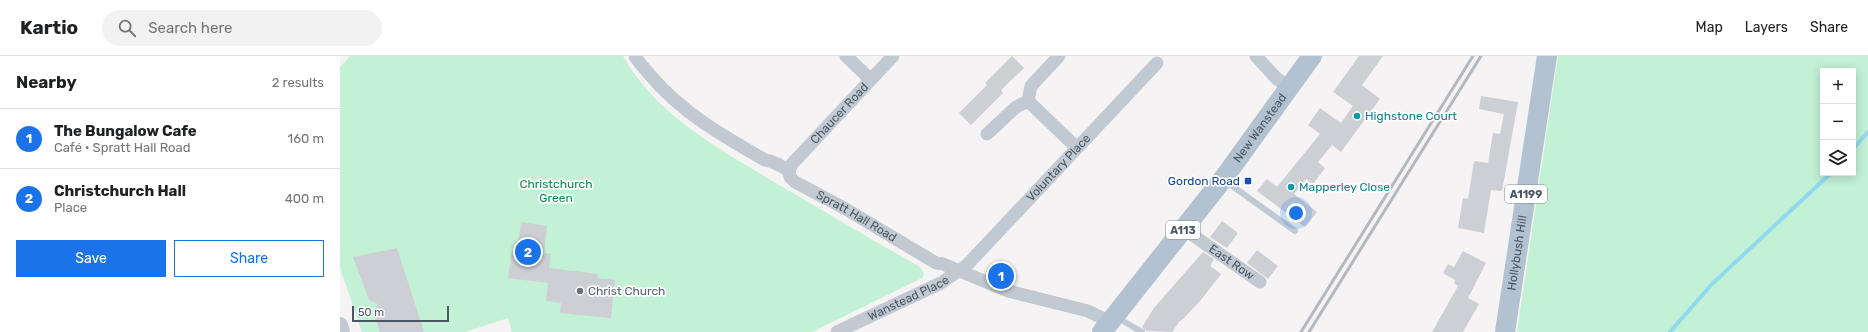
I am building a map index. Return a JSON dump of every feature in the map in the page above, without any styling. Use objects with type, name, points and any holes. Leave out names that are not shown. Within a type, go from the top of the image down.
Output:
[{"type":"main road","name":"New Wanstead","points":[[1109,324],[1223,179],[1312,56]]},
{"type":"main road","name":"Hollybush Hill","points":[[1505,332],[1547,56]]},
{"type":"street","name":"Spratt Hall Road","points":[[635,56],[661,88],[680,106],[713,131],[765,160],[771,160],[788,171],[794,182],[844,208],[936,263],[942,264],[958,272],[969,274],[1008,291],[1088,311],[1109,324]]},
{"type":"street","points":[[846,56],[870,79]]},
{"type":"street","name":"Chaucer Road","points":[[788,171],[792,164],[893,56]]},
{"type":"street","points":[[1028,101],[1031,86],[1059,56]]},
{"type":"street","points":[[1256,56],[1277,79],[1289,88]]},
{"type":"street","name":"Voluntary Place","points":[[958,272],[967,265],[1076,147],[1157,63]]},
{"type":"street","points":[[987,134],[1016,107],[1028,101]]},
{"type":"street","points":[[1028,101],[1076,147]]},
{"type":"street","name":"East Row","points":[[1184,229],[1260,282]]},
{"type":"street","name":"Wanstead Place","points":[[836,332],[941,283],[958,272]]},
{"type":"street","points":[[340,325],[342,332]]},
{"type":"lane","points":[[1223,179],[1295,231]]},
{"type":"lane","points":[[1109,324],[1142,332]]},
{"type":"green space","name":"Christchurch Green","points":[[350,56],[623,56],[637,78],[654,97],[693,131],[737,160],[920,267],[924,274],[922,278],[812,332],[512,332],[508,318],[465,332],[362,332],[340,268],[340,67]]},
{"type":"green space","points":[[1558,56],[1868,56],[1868,332],[1517,332]]},
{"type":"building","points":[[1012,56],[1024,68],[1001,90],[1003,93],[971,125],[959,113],[987,85],[985,83]]},
{"type":"building","points":[[1359,56],[1383,56],[1362,85],[1380,99],[1341,152],[1332,145],[1318,162],[1325,168],[1313,184],[1306,179],[1294,194],[1317,212],[1305,227],[1257,191],[1267,179],[1277,187],[1320,134],[1308,125],[1320,108],[1341,123],[1353,106],[1333,92]]},
{"type":"building","points":[[1481,96],[1518,102],[1502,191],[1491,190],[1484,233],[1458,228],[1463,198],[1468,199],[1474,161],[1488,163],[1493,133],[1500,134],[1504,114],[1479,109]]},
{"type":"building","points":[[1222,221],[1238,233],[1227,248],[1210,237]]},
{"type":"building","points":[[521,222],[547,226],[544,253],[551,254],[549,268],[598,274],[597,278],[615,280],[611,318],[560,313],[561,303],[546,301],[548,283],[508,278],[512,251],[517,251]]},
{"type":"building","points":[[397,248],[424,332],[380,332],[373,312],[378,304],[369,300],[353,257]]},
{"type":"building","points":[[1257,250],[1278,266],[1268,279],[1247,263]]},
{"type":"building","points":[[1463,251],[1486,263],[1468,298],[1479,304],[1463,332],[1432,332],[1458,286],[1454,283],[1455,280],[1443,273],[1448,264],[1454,267]]},
{"type":"building","points":[[1203,252],[1214,259],[1210,266],[1221,274],[1201,300],[1179,322],[1172,332],[1146,331],[1142,327],[1154,308]]},
{"type":"waterway","points":[[1856,146],[1868,132]]},
{"type":"waterway","points":[[1670,332],[1711,285],[1828,176]]},
{"type":"railway","points":[[1301,332],[1473,56]]},
{"type":"railway","points":[[1309,332],[1481,56]]},
{"type":"place","name":"Highstone Court","points":[[1357,116]]},
{"type":"place","name":"Gordon Road","points":[[1248,181]]},
{"type":"place","name":"Mapperley Close","points":[[1291,187]]},
{"type":"place","name":"Christchurch Hall","points":[[528,252]]},
{"type":"place","name":"The Bungalow Cafe","points":[[1001,276]]},
{"type":"place","name":"Christ Church","points":[[580,291]]}]
